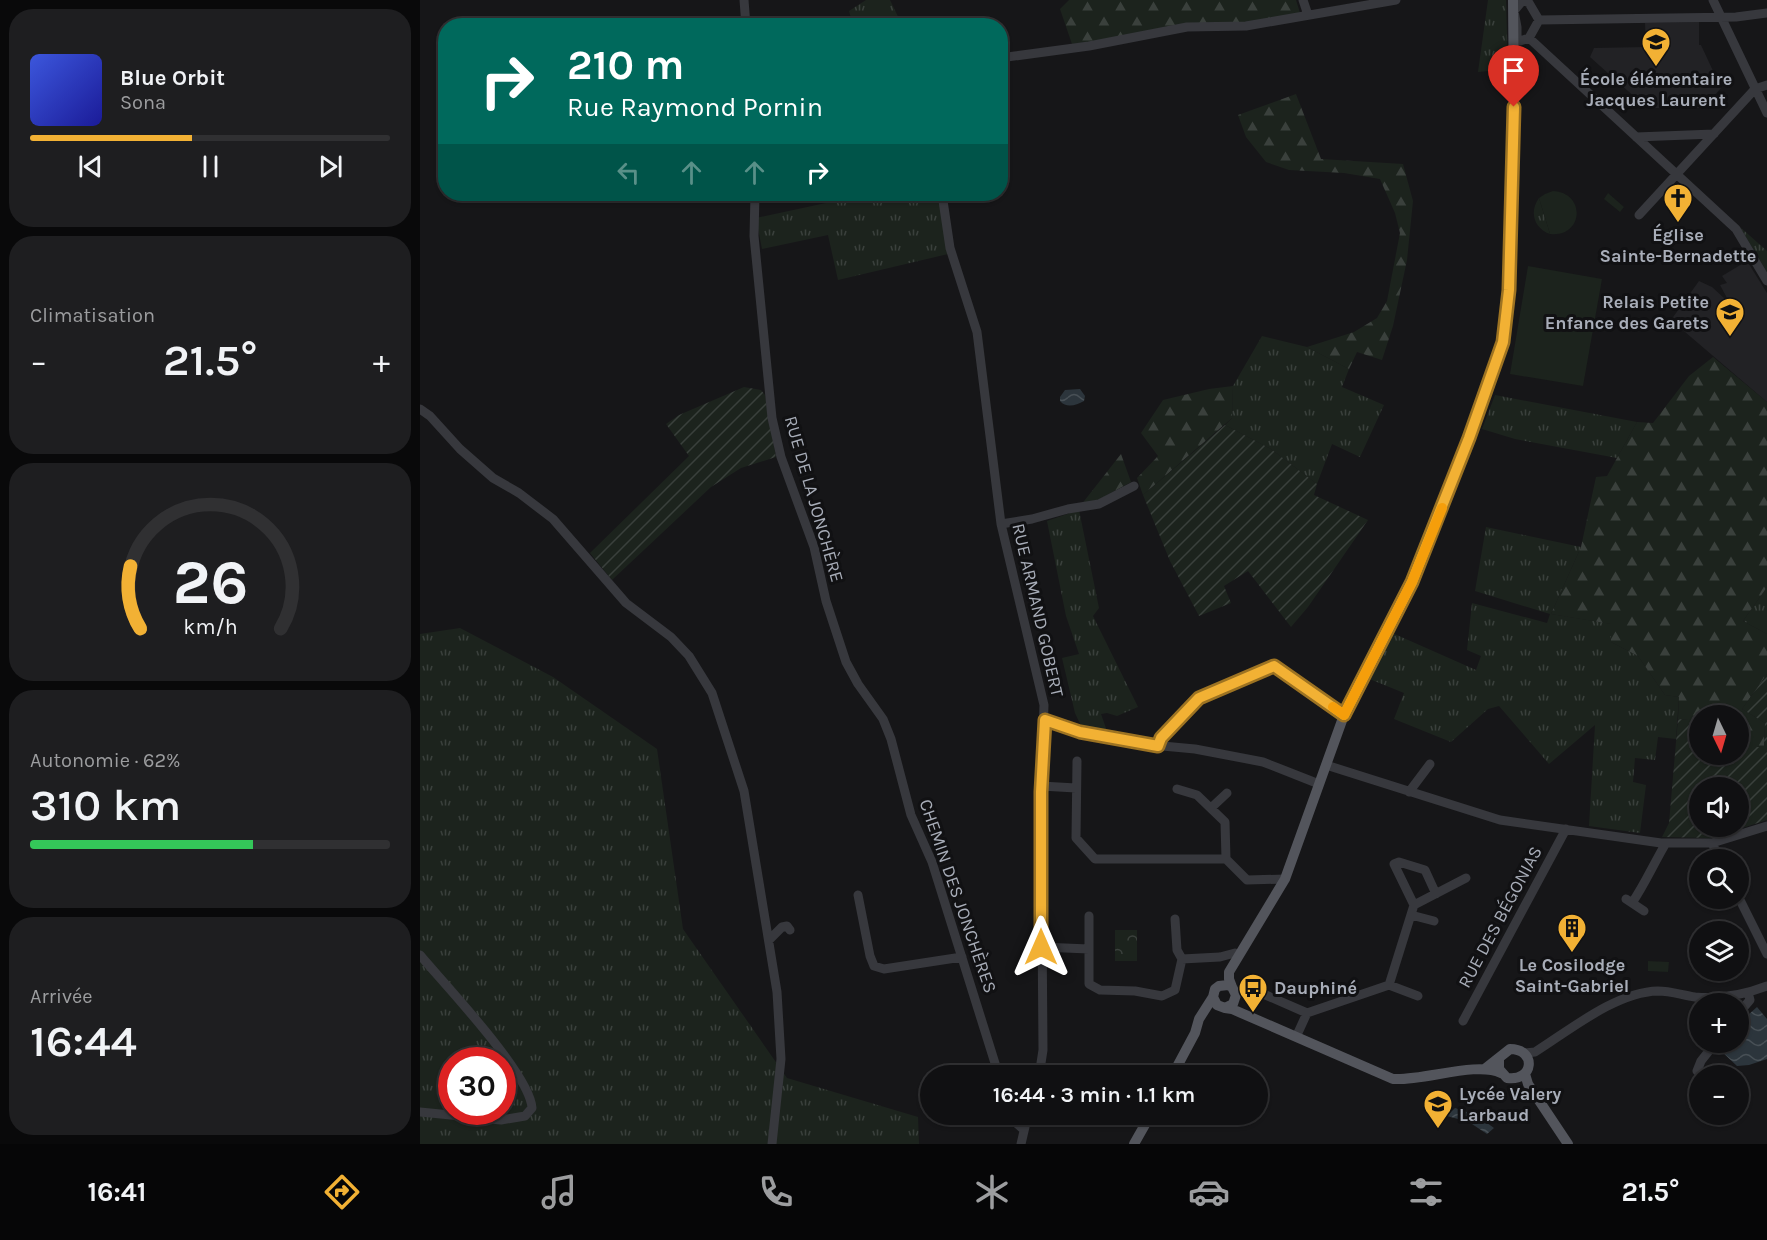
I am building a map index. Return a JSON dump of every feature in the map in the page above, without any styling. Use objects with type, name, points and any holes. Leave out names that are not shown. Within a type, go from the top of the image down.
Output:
[{"type":"main road","points":[[1514,107],[1524,40],[1522,2]]},
{"type":"main road","points":[[1245,1015],[1236,1000],[1229,972],[1285,879],[1344,715],[1412,582],[1469,438],[1503,342],[1509,290],[1514,107],[1522,2]]},
{"type":"main road","points":[[1179,1065],[1196,1033],[1199,1019],[1213,997],[1213,993],[1223,982],[1224,959],[1246,944]]},
{"type":"main road","points":[[1219,986],[1232,987]]},
{"type":"main road","points":[[1213,997],[1217,1005],[1393,1079],[1414,1080],[1486,1068],[1499,1059]]},
{"type":"main road","points":[[1225,1008],[1230,1007],[1236,1000]]},
{"type":"main road","points":[[1486,1068],[1508,1078],[1520,1077],[1529,1066],[1525,1053],[1518,1049],[1510,1049],[1502,1053],[1499,1059],[1501,1073]]},
{"type":"main road","points":[[1520,1077],[1562,1144]]},
{"type":"main road","points":[[1520,1077],[1528,1084],[1568,1144]]},
{"type":"main road","points":[[1134,1144],[1145,1125]]},
{"type":"street","points":[[744,0],[746,18]]},
{"type":"street","points":[[1303,0],[1308,15]]},
{"type":"street","points":[[1008,57],[1089,46],[1187,27],[1246,26],[1396,0]]},
{"type":"street","points":[[1713,0],[1767,113]]},
{"type":"street","points":[[1522,2],[1539,20],[1767,13]]},
{"type":"street","points":[[1539,20],[1524,40],[1636,137],[1742,236],[1767,281]]},
{"type":"street","points":[[1639,215],[1755,89],[1767,85]]},
{"type":"street","points":[[1636,137],[1714,134]]},
{"type":"street","name":"RUE DE LA JONCHÈRE","points":[[754,201],[755,248],[772,418],[781,457],[814,547],[826,601],[846,662],[858,684],[883,719],[897,761]]},
{"type":"street","name":"RUE ARMAND GOBERT","points":[[943,201],[950,248],[977,332],[1001,524],[1044,705],[1041,786],[1043,1050],[1041,1065]]},
{"type":"street","points":[[420,409],[493,478],[519,493],[553,519],[626,603],[671,637],[689,656],[712,693],[744,791],[777,992],[781,1059],[772,1144]]},
{"type":"street","points":[[1001,524],[1099,504],[1134,486]]},
{"type":"street","points":[[1158,746],[1161,738],[1199,698],[1274,666],[1344,715]]},
{"type":"street","points":[[1045,720],[1080,732],[1158,746],[1195,749],[1263,762],[1319,784]]},
{"type":"street","name":"CHEMIN DES JONCHÈRES","points":[[897,761],[912,815],[932,862],[996,1065]]},
{"type":"street","points":[[1077,762],[1076,838],[1095,859],[1226,859]]},
{"type":"street","points":[[1408,792],[1430,764]]},
{"type":"street","points":[[1326,765],[1500,820],[1666,843],[1712,843],[1767,826]]},
{"type":"street","points":[[1041,786],[1076,788]]},
{"type":"street","points":[[1177,789],[1197,795],[1225,822],[1226,859],[1247,880],[1285,879]]},
{"type":"street","points":[[1211,808],[1227,793]]},
{"type":"street","name":"RUE DES BÉGONIAS","points":[[1463,1021],[1566,829]]},
{"type":"street","points":[[1644,911],[1629,901],[1647,881],[1666,843]]},
{"type":"street","points":[[1712,843],[1715,849]]},
{"type":"street","points":[[1389,985],[1414,904],[1394,864],[1399,862],[1425,870],[1436,894]]},
{"type":"street","points":[[1414,904],[1466,878]]},
{"type":"street","points":[[858,894],[874,966],[884,969],[962,957]]},
{"type":"street","points":[[1744,909],[1767,954]]},
{"type":"street","points":[[1411,915],[1434,921]]},
{"type":"street","points":[[1089,916],[1089,984],[1100,990],[1136,991],[1162,996],[1175,990],[1182,958],[1177,950],[1175,919]]},
{"type":"street","points":[[769,940],[782,927],[787,926],[790,930]]},
{"type":"street","points":[[1041,947],[1089,949]]},
{"type":"street","points":[[420,955],[510,1064],[531,1098],[532,1108],[525,1116],[501,1120],[420,1112]]},
{"type":"street","points":[[1182,958],[1224,959]]},
{"type":"street","points":[[1245,986],[1307,1013],[1389,985],[1418,996]]},
{"type":"street","points":[[1525,1053],[1535,1052],[1611,1004],[1636,995],[1657,991],[1711,997],[1730,996],[1767,986]]},
{"type":"street","points":[[1296,1037],[1307,1013]]},
{"type":"street","points":[[1018,1125],[1023,1129]]},
{"type":"street","points":[[1022,1144],[1024,1125]]},
{"type":"shaded area","name":"École élémentaire Jacques Laurent","points":[[1699,22],[1699,45],[1721,88],[1703,108],[1647,108],[1590,57],[1594,48],[1646,47],[1645,23]]},
{"type":"shaded area","name":"Relais Petite Enfance des Garets","points":[[1747,261],[1767,293],[1767,402],[1671,320],[1699,281],[1712,287],[1725,299],[1727,298],[1720,285],[1727,283],[1722,276]]},
{"type":"green space","points":[[866,0],[890,0],[899,18],[851,18],[849,11]]},
{"type":"green space","points":[[1069,0],[1296,0],[1300,13],[1247,23],[1072,44],[1060,9]]},
{"type":"green space","points":[[1488,0],[1506,0],[1508,69],[1478,72]]},
{"type":"green space","points":[[1296,94],[1321,159],[1403,164],[1413,201],[1407,260],[1393,326],[1382,360],[1357,352],[1349,369],[1307,347],[1354,332],[1377,318],[1387,301],[1400,233],[1395,213],[1380,179],[1344,173],[1289,170],[1266,162],[1246,137],[1238,115]]},
{"type":"green space","points":[[1553,191],[1572,199],[1577,215],[1569,229],[1561,233],[1550,234],[1539,198]]},
{"type":"green space","points":[[1608,193],[1624,207],[1620,212],[1604,199]]},
{"type":"green space","points":[[1539,198],[1550,234],[1540,228],[1535,219],[1534,209]]},
{"type":"green space","points":[[835,201],[940,201],[948,254],[838,280],[828,235],[762,249],[756,218]]},
{"type":"green space","points":[[1740,227],[1767,251],[1767,272]]},
{"type":"green space","points":[[1528,266],[1602,279],[1583,386],[1510,374]]},
{"type":"green space","points":[[1262,336],[1307,347],[1349,369],[1342,387],[1384,405],[1360,457],[1332,444],[1317,484],[1271,449],[1225,425],[1232,418],[1233,386]]},
{"type":"green space","points":[[1713,357],[1767,402],[1767,587],[1743,621],[1767,634],[1767,674],[1745,705],[1689,705],[1689,720],[1678,719],[1679,697],[1665,695],[1638,656],[1611,642],[1611,624],[1551,614],[1581,547],[1596,477],[1607,476],[1637,422],[1653,423],[1689,376]]},
{"type":"green space","points":[[1233,386],[1232,418],[1143,495],[1137,478],[1158,456],[1141,433],[1163,400]]},
{"type":"green space","points":[[744,387],[761,390],[765,395],[776,457],[741,468],[711,487],[612,580],[590,553],[689,456],[666,424],[679,415]]},
{"type":"green space","points":[[1495,395],[1637,422],[1617,458],[1515,439],[1482,429]]},
{"type":"green space","points":[[1225,425],[1271,449],[1317,484],[1314,495],[1368,520],[1308,607],[1291,627],[1248,571],[1224,586],[1231,603],[1199,616],[1170,561],[1143,495]]},
{"type":"green space","points":[[1121,454],[1131,482],[1100,499],[1081,505]]},
{"type":"green space","points":[[1079,510],[1099,608],[1093,616],[1138,707],[1117,716],[1101,714],[1108,734],[1082,728],[1075,713],[1062,658],[1079,654],[1066,616],[1047,521]]},
{"type":"green space","points":[[1486,527],[1581,547],[1551,614],[1612,624],[1611,642],[1638,656],[1665,695],[1679,697],[1676,739],[1658,737],[1655,760],[1635,758],[1633,782],[1646,785],[1640,833],[1589,826],[1595,725],[1549,764],[1499,706],[1488,709],[1451,742],[1394,719],[1404,693],[1367,678],[1390,632],[1476,670],[1481,656],[1467,650],[1472,603],[1547,623],[1550,614],[1475,591]]},
{"type":"green space","points":[[1767,587],[1767,634],[1743,621]]},
{"type":"green space","points":[[460,628],[553,677],[657,749],[683,929],[787,1078],[918,1117],[919,1144],[420,1144],[420,634]]},
{"type":"green space","points":[[1767,674],[1767,820],[1749,826],[1749,777],[1689,777],[1689,837],[1714,837],[1711,838],[1662,837],[1669,823],[1678,719],[1689,720],[1689,765],[1749,765],[1749,747],[1764,747],[1765,723],[1749,713],[1749,705],[1745,705]]},
{"type":"green space","points":[[1749,713],[1765,723],[1764,747],[1749,747]]},
{"type":"green space","points":[[1115,930],[1137,930],[1137,961],[1115,961]]},
{"type":"green space","points":[[1648,961],[1669,962],[1668,972],[1648,971]]},
{"type":"water","points":[[1080,389],[1085,396],[1084,401],[1069,406],[1060,401],[1065,390]]},
{"type":"water","points":[[1757,1007],[1767,1019],[1767,1059],[1749,1065],[1736,1065],[1723,1053],[1749,1053],[1749,1014]]},
{"type":"water","points":[[1455,1108],[1476,1115],[1494,1128],[1487,1134],[1469,1122],[1447,1116]]},
{"type":"slow traffic","points":[[1333,707],[1344,715],[1412,582],[1442,508]]},
{"type":"place","name":"École élémentaire Jacques Laurent","points":[[1656,68]]},
{"type":"place","name":"Église Sainte-Bernadette","points":[[1678,224]]},
{"type":"place","name":"Relais Petite Enfance des Garets","points":[[1730,338]]},
{"type":"place","name":"Le Cosilodge Saint-Gabriel","points":[[1572,954]]},
{"type":"place","name":"Dauphiné","points":[[1253,1014]]},
{"type":"place","name":"Lycée Valery Larbaud","points":[[1438,1130]]},
{"type":"route","points":[[1041,947],[1041,792],[1045,720],[1080,732],[1158,746],[1161,738],[1199,698],[1274,666],[1344,715],[1412,582],[1469,438],[1503,342],[1509,290],[1514,107]]}]
